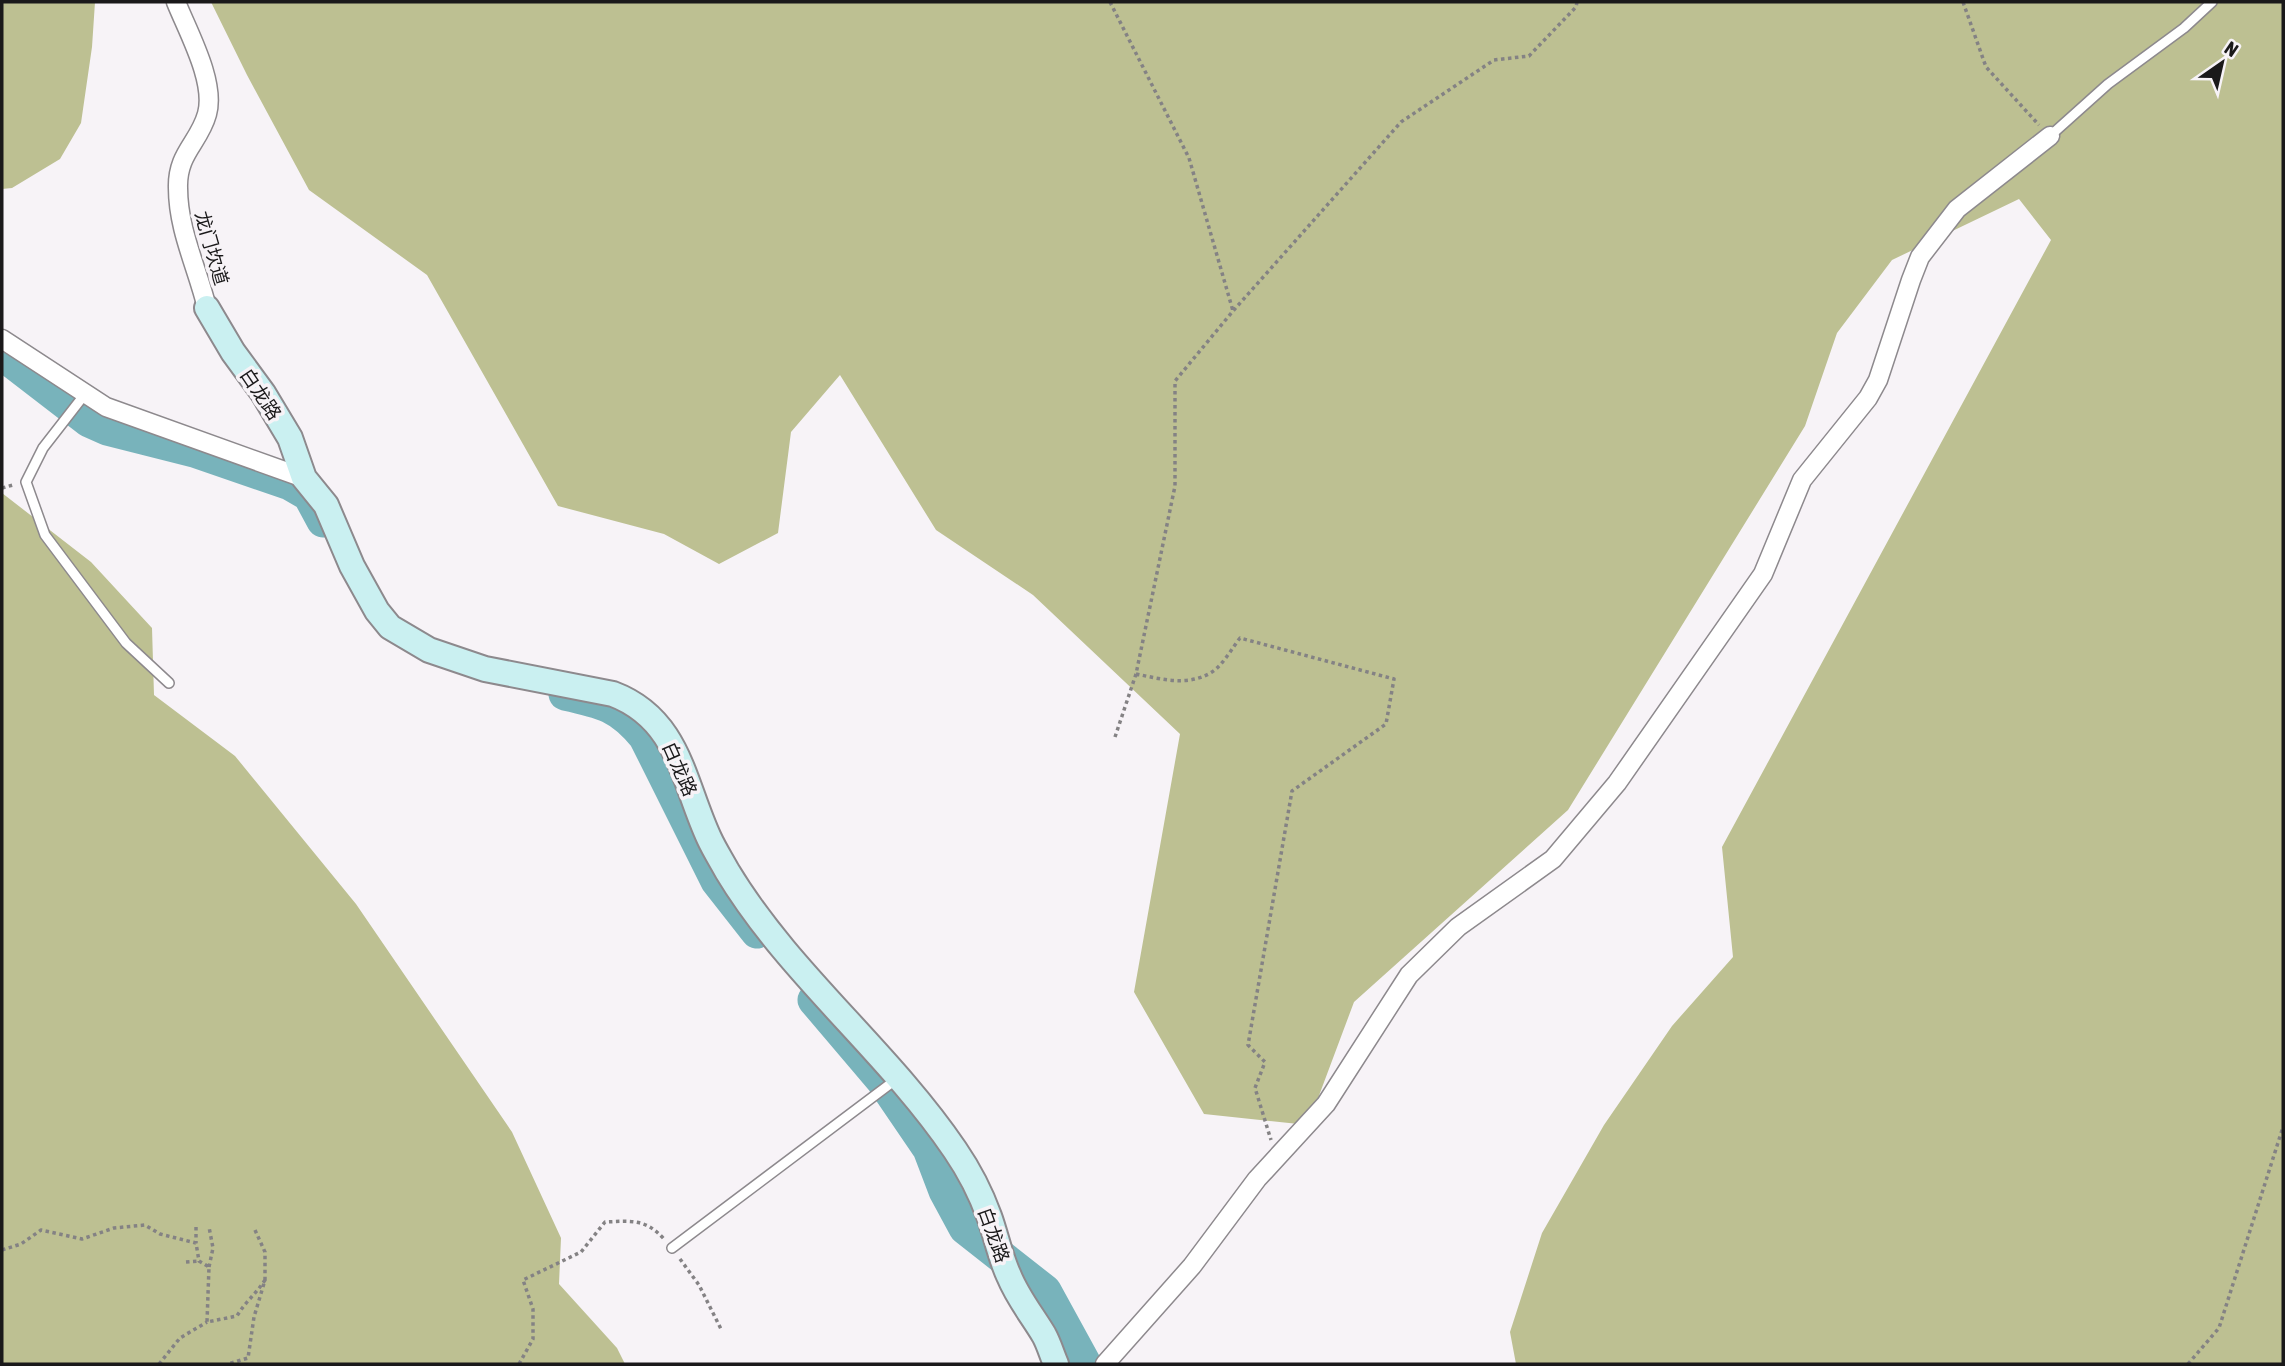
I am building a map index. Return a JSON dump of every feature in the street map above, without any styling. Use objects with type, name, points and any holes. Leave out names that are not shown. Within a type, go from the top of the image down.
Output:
[{"type":"street","name":"龙门坎道","points":[[176,2],[201,64],[209,99],[201,128],[181,161],[177,189],[188,253],[200,279],[207,307]]},
{"type":"street","points":[[1105,1364],[1167,1297],[1257,1179],[1326,1104],[1409,975],[1458,927],[1553,859],[1617,783],[1748,599],[1763,574],[1802,480],[1868,398],[1878,380],[1920,257],[1957,209],[2050,136]]},
{"type":"street","name":"白龙路","points":[[207,307],[233,352],[263,393],[290,438],[304,478],[326,505],[352,566],[377,611],[390,627],[429,650],[485,669],[614,694],[644,709],[658,724],[681,763],[710,840],[729,874],[771,932],[899,1077],[956,1151],[988,1214],[1017,1296],[1044,1335],[1056,1364]]},
{"type":"street","points":[[2,339],[106,407],[304,478]]},
{"type":"lane","points":[[2050,136],[2108,83],[2185,28],[2211,2]]},
{"type":"lane","points":[[86,394],[43,448],[26,482],[45,535],[126,643],[169,683]]},
{"type":"lane","points":[[672,1248],[899,1077]]},
{"type":"path","points":[[1110,2],[1189,158],[1233,311]]},
{"type":"path","points":[[1115,737],[1136,674],[1175,486],[1175,381],[1233,311],[1401,122],[1494,60],[1529,57],[1576,7],[1577,2]]},
{"type":"path","points":[[1963,2],[1986,66],[2050,136]]},
{"type":"path","points":[[1136,674],[1188,681],[1213,672],[1240,638],[1394,679],[1386,724],[1292,791],[1248,1045],[1265,1062],[1255,1088],[1276,1159]]},
{"type":"path","points":[[2188,1364],[2219,1328],[2283,1127]]},
{"type":"path","points":[[519,1364],[533,1339],[533,1309],[523,1280],[581,1252],[605,1222],[634,1221],[654,1228],[699,1285],[721,1329]]},
{"type":"path","points":[[2,1250],[21,1244],[41,1230],[82,1239],[114,1228],[145,1225],[160,1234],[196,1243]]},
{"type":"path","points":[[196,1227],[199,1261]]},
{"type":"path","points":[[207,1322],[209,1267],[213,1248],[209,1227]]},
{"type":"path","points":[[228,1364],[248,1358],[254,1317],[265,1280],[265,1252],[255,1230]]},
{"type":"path","points":[[187,1262],[199,1261],[209,1267]]},
{"type":"path","points":[[159,1364],[180,1338],[207,1322],[237,1316],[245,1302],[256,1294],[265,1280]]},
{"type":"green space","points":[[2,2],[95,2],[92,47],[81,123],[60,159],[12,188],[2,189]]},
{"type":"green space","points":[[211,2],[2283,2],[2283,1364],[1516,1364],[1510,1332],[1542,1233],[1604,1125],[1672,1026],[1733,957],[1722,847],[2051,240],[2019,199],[1892,260],[1837,333],[1805,426],[1568,810],[1354,1002],[1308,1125],[1204,1114],[1134,992],[1180,734],[1033,595],[936,530],[840,375],[791,432],[778,533],[719,564],[664,534],[558,506],[427,275],[309,190]]},
{"type":"green space","points":[[2,493],[91,562],[152,628],[154,695],[235,756],[356,904],[512,1132],[561,1238],[559,1284],[617,1348],[625,1364],[2,1364]]},
{"type":"waterway","points":[[2,354],[89,421],[107,429],[194,451],[290,484],[309,495],[323,521]]},
{"type":"waterway","points":[[565,694],[610,707],[627,718],[645,737],[717,881],[757,932]]},
{"type":"waterway","points":[[814,1000],[882,1080],[929,1149],[945,1191],[965,1228],[1045,1291],[1085,1364]]}]
